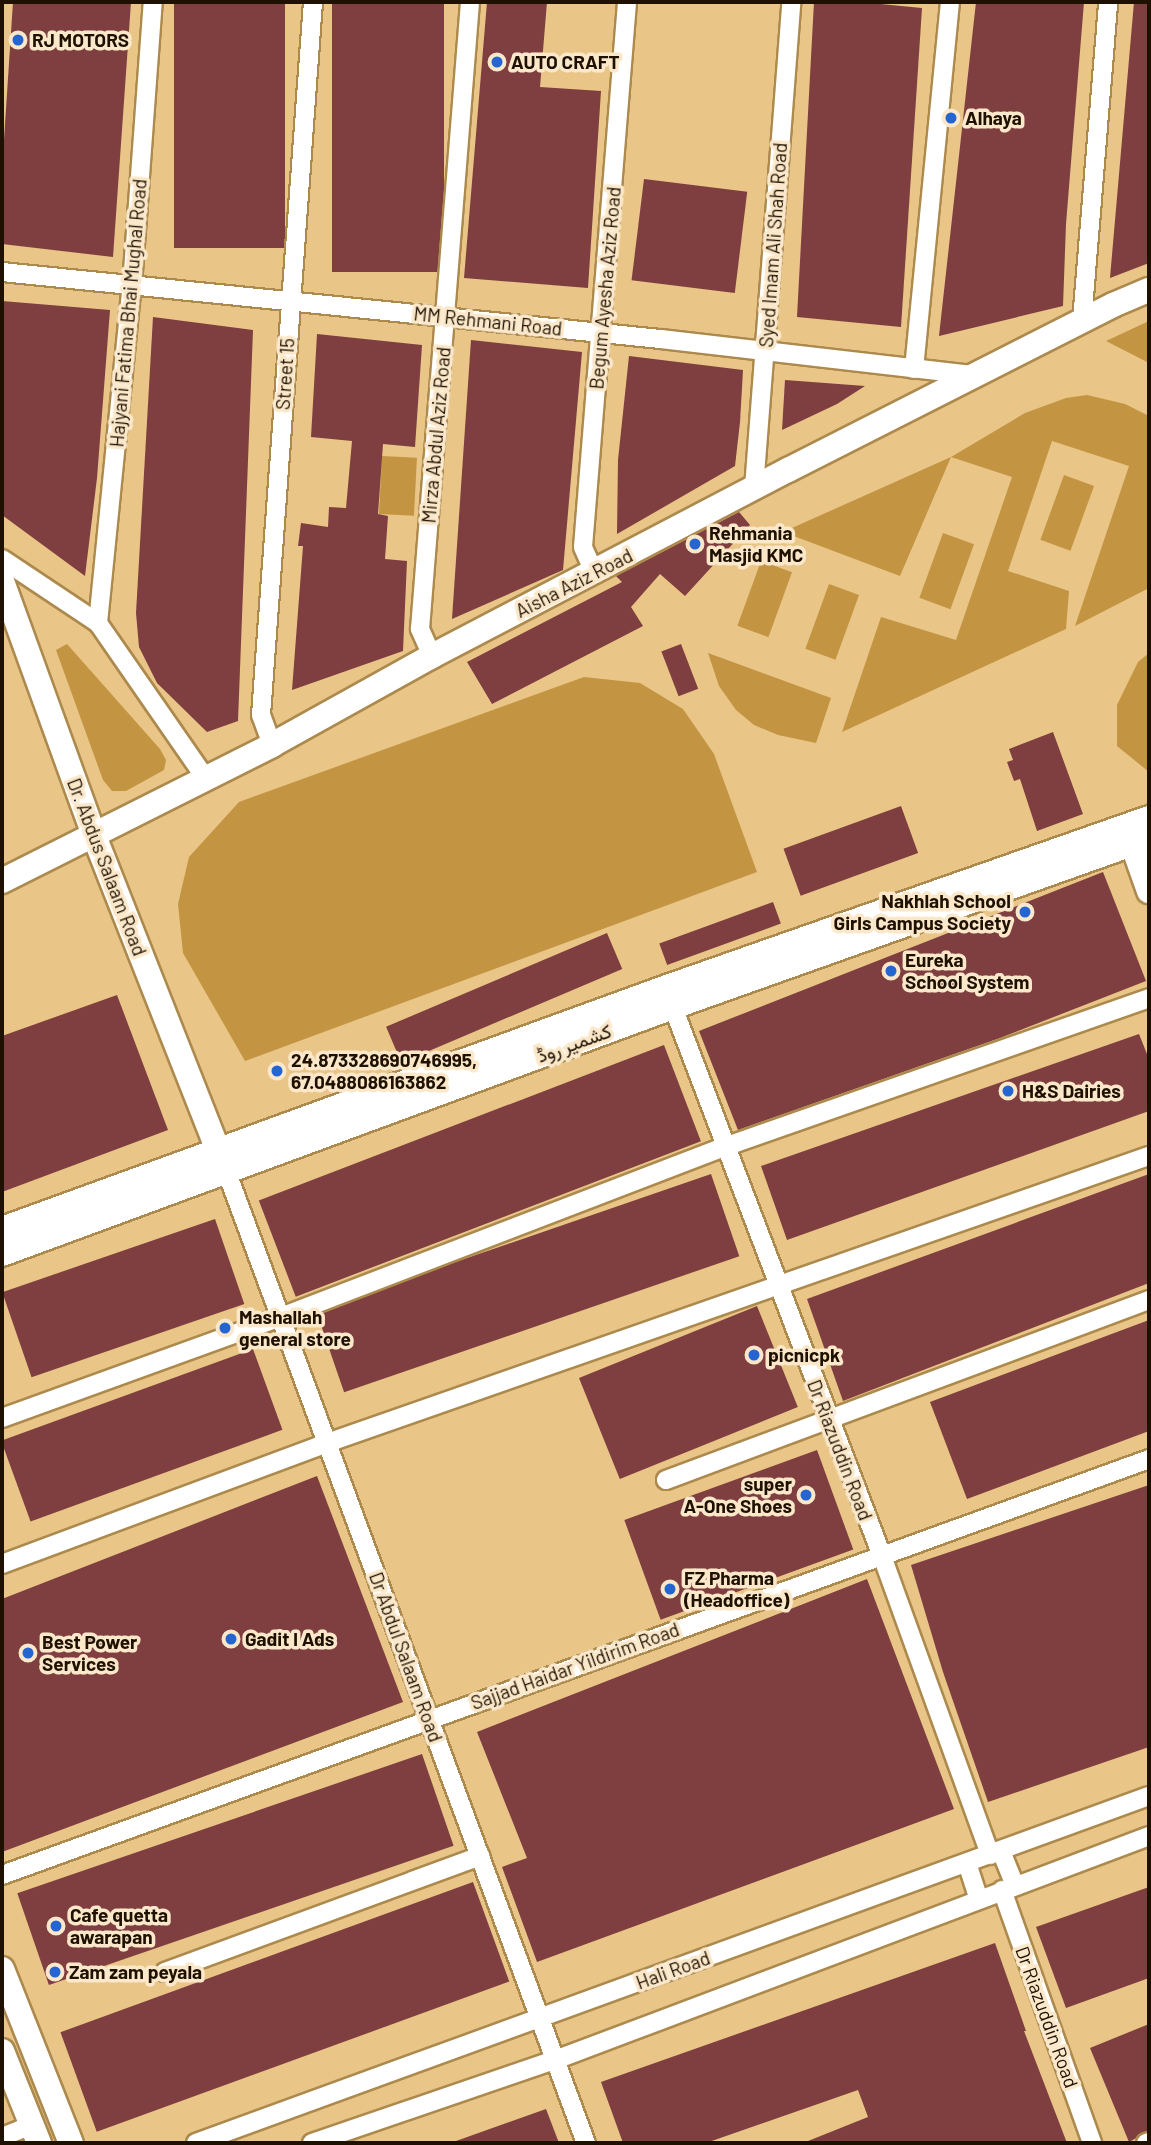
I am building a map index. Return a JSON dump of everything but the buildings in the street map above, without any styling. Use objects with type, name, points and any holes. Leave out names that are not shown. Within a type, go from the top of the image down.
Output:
[{"type":"main road","name":"Aisha Aziz Road","points":[[2,881],[272,745],[432,656],[754,488],[974,375],[1149,290]]},
{"type":"main road","name":"Dr. Abdus Salaam Road","points":[[2,581],[93,833],[222,1160]]},
{"type":"main road","name":"کشمیر روڈ","points":[[2,1229],[222,1160],[673,1007],[1135,836],[1149,818]]},
{"type":"main road","name":"کشمیر روڈ","points":[[2,1254],[222,1160],[1135,836]]},
{"type":"main road","points":[[1135,836],[1149,891]]},
{"type":"main road","points":[[2,1969],[71,2143]]},
{"type":"main road","points":[[2,2051],[36,2134]]},
{"type":"street","name":"Hajyani Fatima Bhai Mughal Road","points":[[98,623],[132,285],[153,2]]},
{"type":"street","name":"Street 15","points":[[272,745],[261,715],[313,2]]},
{"type":"street","name":"Mirza Abdul Aziz Road","points":[[432,656],[420,629],[447,317],[470,2]]},
{"type":"street","name":"Begum Ayesha Aziz Road","points":[[594,572],[583,547],[627,2]]},
{"type":"street","name":"Syed Imam Ali Shah Road","points":[[754,488],[791,2]]},
{"type":"street","points":[[914,369],[950,2]]},
{"type":"street","points":[[1082,321],[1108,2]]},
{"type":"street","name":"MM Rehmani Road","points":[[2,272],[601,332],[974,375]]},
{"type":"street","points":[[2,559],[98,623],[206,779]]},
{"type":"street","points":[[2,1418],[281,1317],[726,1146],[1149,998]]},
{"type":"street","name":"Dr Riazuddin Road","points":[[673,1007],[778,1288],[996,1853],[1092,2143]]},
{"type":"street","points":[[2,1564],[327,1443],[778,1288],[1149,1156]]},
{"type":"street","name":"Dr Abdul Salaam Road","points":[[222,1160],[586,2143]]},
{"type":"street","points":[[666,1480],[1149,1300]]},
{"type":"street","name":"Sajjad Haidar Yildirim Road","points":[[2,1875],[429,1718],[1149,1460]]},
{"type":"street","name":"Hali Road","points":[[196,2143],[1149,1796]]},
{"type":"street","points":[[312,2143],[555,2060],[1149,1836]]},
{"type":"street","points":[[165,1972],[480,1856]]},
{"type":"street","points":[[967,1863],[978,1899]]},
{"type":"street","points":[[2,2137],[36,2134]]},
{"type":"shaded area","points":[[1149,321],[1149,363],[1106,341]]},
{"type":"shaded area","points":[[1087,395],[1125,404],[1149,416],[1149,588],[1075,626],[1129,466],[1052,441],[1008,571],[1069,591],[1066,629],[842,732],[881,617],[956,640],[1012,477],[951,457],[1025,413],[1066,398]]},
{"type":"shaded area","points":[[382,456],[417,458],[414,516],[379,514]]},
{"type":"shaded area","points":[[951,457],[900,576],[783,532]]},
{"type":"shaded area","points":[[1064,475],[1094,486],[1070,551],[1040,540]]},
{"type":"shaded area","points":[[943,533],[974,544],[950,609],[919,598]]},
{"type":"shaded area","points":[[761,561],[792,572],[768,637],[737,626]]},
{"type":"shaded area","points":[[829,584],[859,595],[835,660],[805,649]]},
{"type":"shaded area","points":[[67,644],[160,749],[166,760],[164,770],[126,791],[112,791],[103,780],[56,650]]},
{"type":"shaded area","points":[[708,653],[831,698],[816,743],[778,735],[754,725],[736,710],[719,686]]},
{"type":"shaded area","points":[[1149,653],[1149,772],[1117,746],[1117,705],[1138,662]]},
{"type":"shaded area","points":[[584,677],[640,683],[683,709],[714,754],[757,872],[245,1061],[183,953],[178,904],[189,857],[239,802]]},
{"type":"place","name":"RJ MOTORS","points":[[18,40]]},
{"type":"place","name":"AUTO CRAFT","points":[[497,62]]},
{"type":"place","name":"Alhaya","points":[[951,118]]},
{"type":"place","name":"Rehmania Masjid KMC","points":[[695,544]]},
{"type":"place","name":"Nakhlah School Girls Campus Society","points":[[1025,912]]},
{"type":"place","name":"Eureka School System","points":[[891,971]]},
{"type":"place","name":"24.873328690746995, 67.0488086163862","points":[[277,1071]]},
{"type":"place","name":"H&S Dairies","points":[[1008,1091]]},
{"type":"place","name":"Mashallah general store","points":[[225,1328]]},
{"type":"place","name":"picnicpk","points":[[754,1355]]},
{"type":"place","name":"super A-One Shoes","points":[[806,1495]]},
{"type":"place","name":"FZ Pharma (Headoffice)","points":[[670,1589]]},
{"type":"place","name":"Gadit l Ads","points":[[231,1639]]},
{"type":"place","name":"Best Power Services","points":[[28,1653]]},
{"type":"place","name":"Cafe quetta awarapan","points":[[56,1926]]},
{"type":"place","name":"Zam zam peyala","points":[[55,1972]]}]
